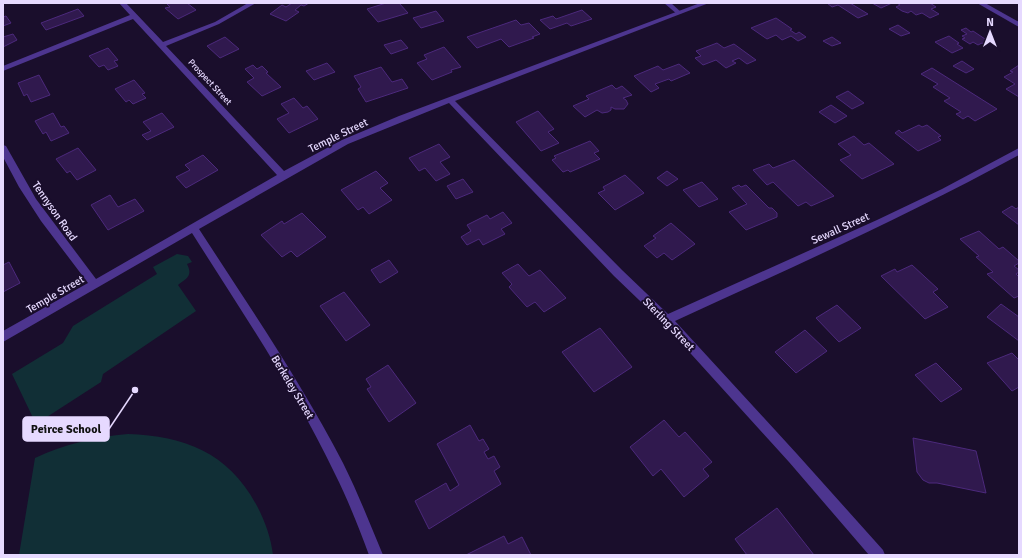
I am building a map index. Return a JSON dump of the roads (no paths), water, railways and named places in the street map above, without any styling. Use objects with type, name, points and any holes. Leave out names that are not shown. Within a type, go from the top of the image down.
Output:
[{"type":"street","name":"Prospect Street","points":[[122,3],[283,176]]},
{"type":"street","points":[[162,46],[217,23],[253,3]]},
{"type":"street","name":"Temple Street","points":[[3,337],[313,159],[367,133],[706,3]]},
{"type":"street","points":[[980,3],[1019,25]]},
{"type":"street","points":[[3,69],[134,16]]},
{"type":"street","name":"Sterling Street","points":[[450,100],[618,273],[667,320],[793,458],[878,555]]},
{"type":"street","name":"Tennyson Road","points":[[3,148],[23,187],[44,219],[94,284]]},
{"type":"street","name":"Sewall Street","points":[[667,320],[880,223],[1019,151]]},
{"type":"street","name":"Berkeley Street","points":[[194,228],[286,374],[329,449],[364,523],[376,555]]},
{"type":"lane","points":[[667,3],[679,13]]},
{"type":"place","name":"Peirce School","points":[[135,390]]}]
